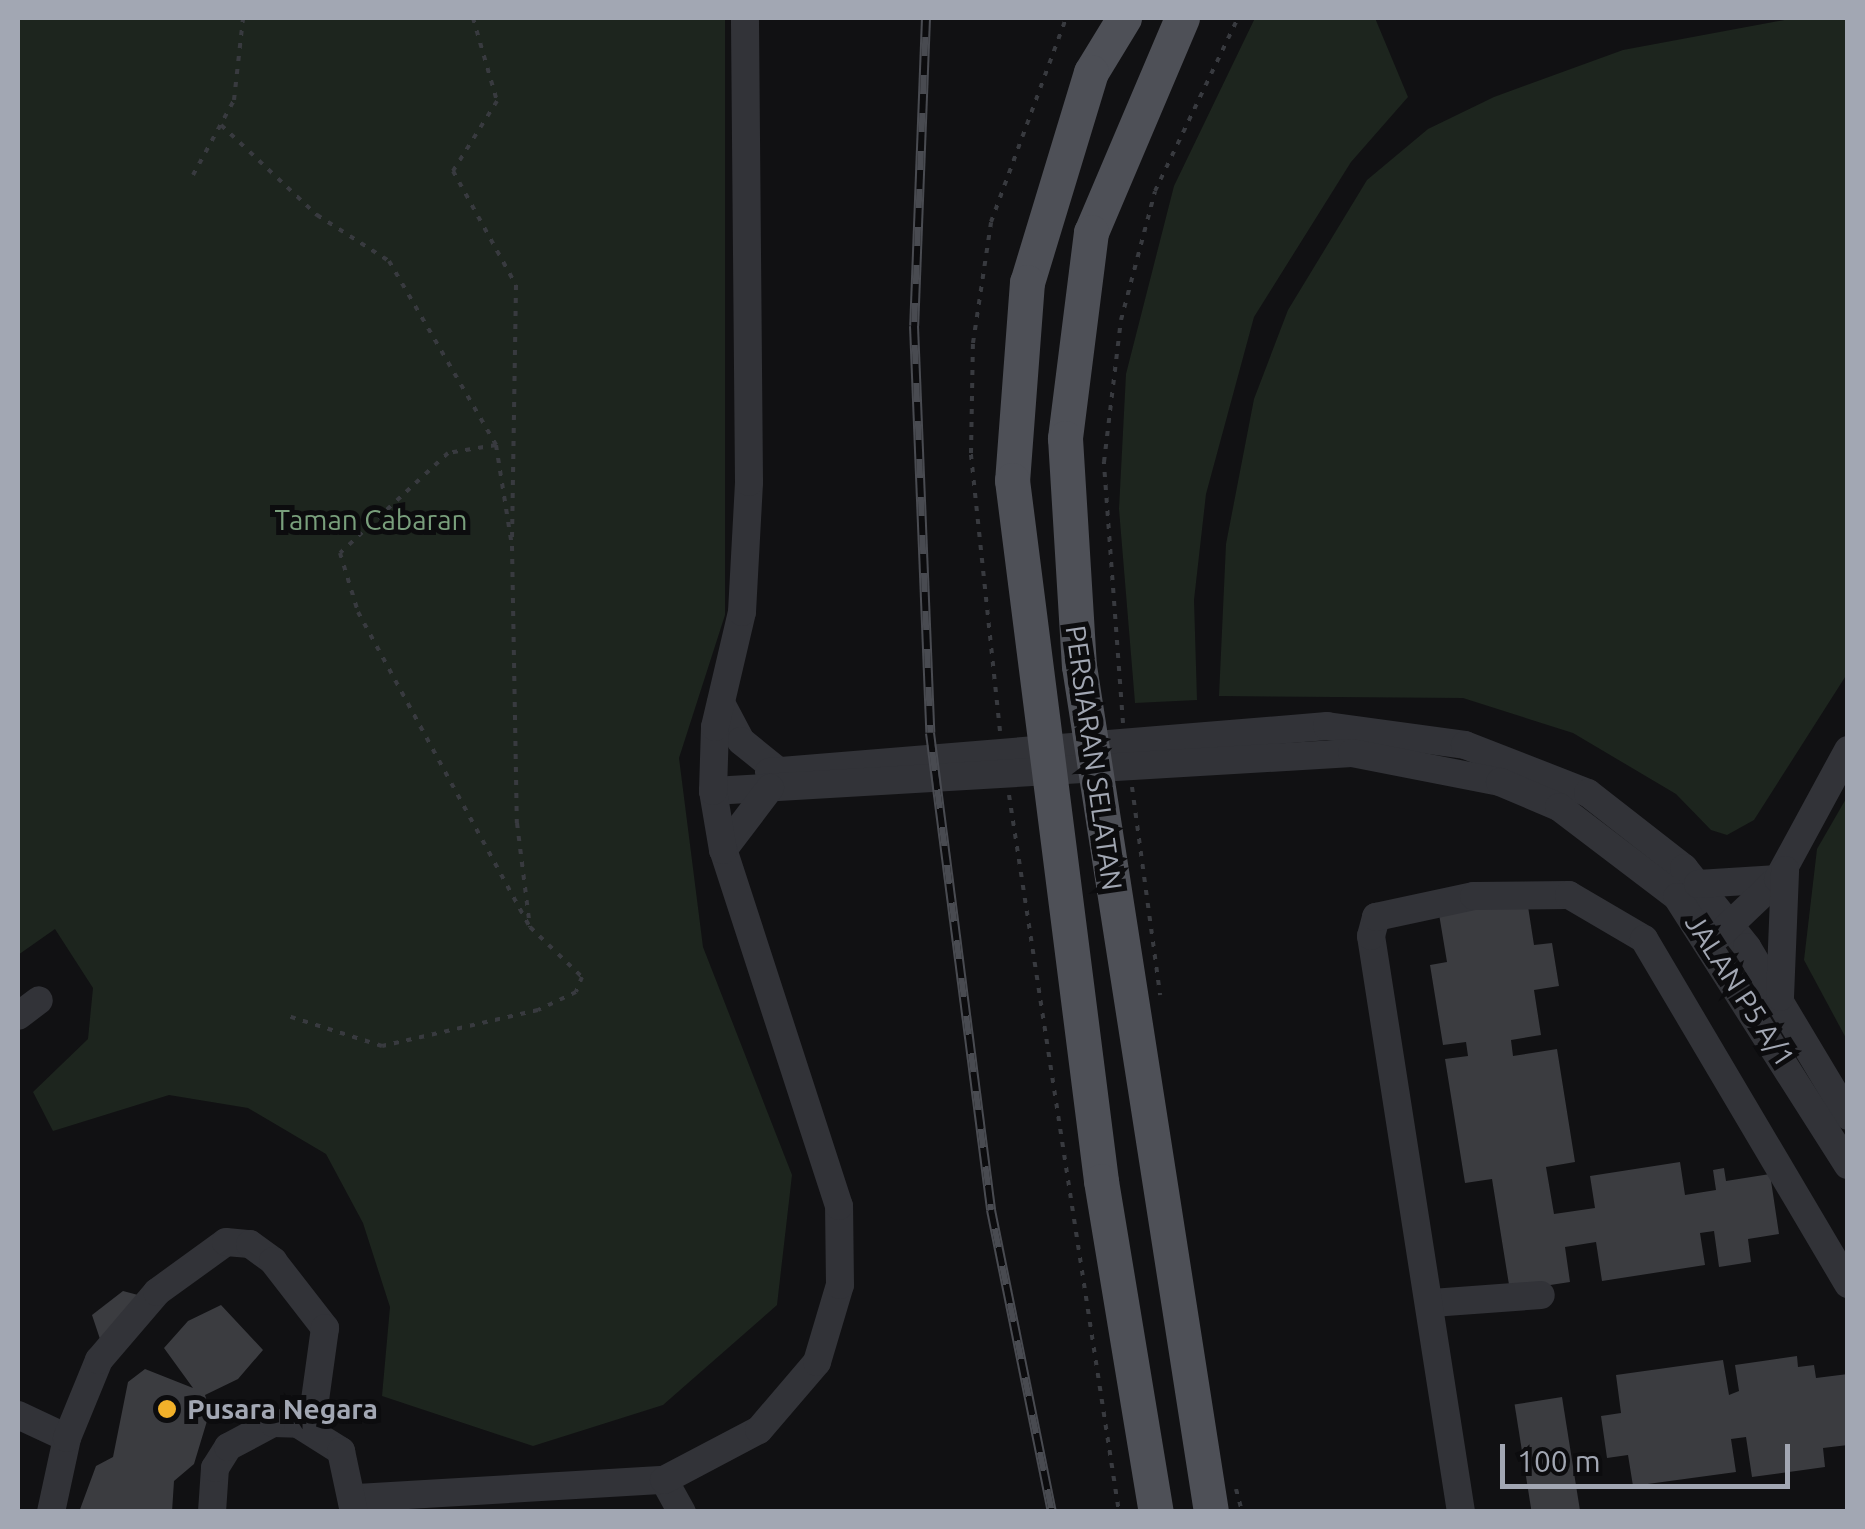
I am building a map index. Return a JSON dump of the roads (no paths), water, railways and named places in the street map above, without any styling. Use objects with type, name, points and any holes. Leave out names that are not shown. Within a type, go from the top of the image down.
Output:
[{"type":"main road","points":[[1091,72],[1108,18]]},
{"type":"main road","name":"PERSIARAN SELATAN","points":[[1124,18],[1091,72],[1027,282],[1012,480],[1098,1162],[1156,1512]]},
{"type":"main road","name":"PERSIARAN SELATAN","points":[[1182,18],[1091,232],[1065,438],[1079,666],[1211,1512]]},
{"type":"street","points":[[212,1512],[215,1468],[228,1447],[273,1424],[310,1429],[341,1450],[356,1505],[522,1500],[664,1480],[758,1430],[817,1362],[840,1285],[839,1206],[723,850],[713,783],[721,704],[742,612],[749,482],[745,18]]},
{"type":"street","points":[[721,704],[740,740],[774,780]]},
{"type":"street","name":"JALAN P5 A/1","points":[[1259,743],[1379,730],[1465,744],[1588,793],[1698,884],[1848,1166]]},
{"type":"street","points":[[713,783],[1259,743]]},
{"type":"street","name":"JALAN P5 A/1","points":[[1259,743],[1352,753],[1500,782],[1559,807],[1643,864],[1722,933],[1780,1003],[1848,1116]]},
{"type":"street","points":[[1722,933],[1782,874],[1848,750]]},
{"type":"street","points":[[723,850],[774,780]]},
{"type":"street","points":[[1698,884],[1782,874]]},
{"type":"street","points":[[1780,1003],[1782,874]]},
{"type":"street","points":[[1461,1512],[1432,1303],[1371,936],[1376,917],[1391,909],[1474,896],[1569,895],[1644,940],[1848,1284]]},
{"type":"street","points":[[51,1512],[67,1438],[121,1328],[204,1250],[226,1242],[250,1244],[273,1260],[326,1328],[310,1429]]},
{"type":"street","points":[[1432,1303],[1541,1295]]},
{"type":"street","points":[[18,1415],[67,1438]]},
{"type":"street","points":[[664,1480],[682,1512]]},
{"type":"railway","points":[[926,18],[914,326],[930,733],[991,1210],[1052,1512]]},
{"type":"place","name":"Pusara Negara","points":[[167,1409]]},
{"type":"park label","name":"Taman Cabaran","points":[[371,520]]}]
